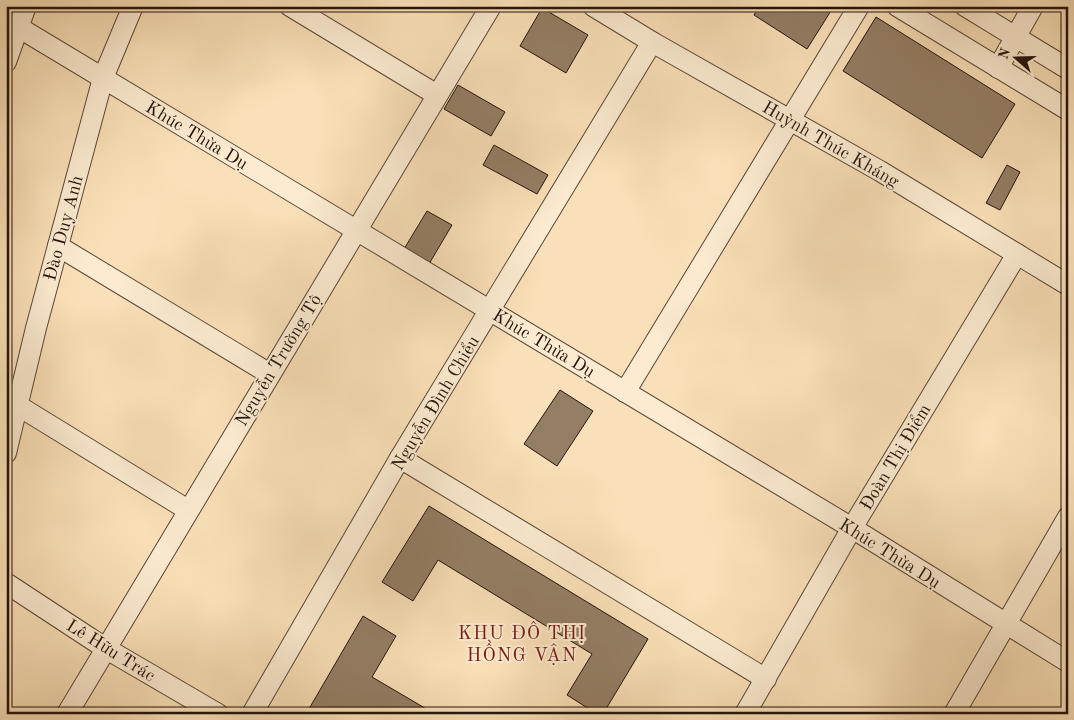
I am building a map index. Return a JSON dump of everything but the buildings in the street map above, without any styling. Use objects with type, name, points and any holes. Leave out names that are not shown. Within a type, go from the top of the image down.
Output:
[{"type":"street","points":[[6,62],[26,6]]},
{"type":"street","name":"Đào Duy Anh","points":[[6,453],[103,78],[133,6]]},
{"type":"street","points":[[290,6],[437,95]]},
{"type":"street","name":"Nguyễn Trường Tộ","points":[[67,714],[355,230],[491,6]]},
{"type":"street","name":"Huỳnh Thúc Kháng","points":[[593,6],[652,42],[880,170],[1068,285]]},
{"type":"street","points":[[625,392],[859,6]]},
{"type":"street","points":[[897,6],[1068,110]]},
{"type":"street","points":[[965,6],[1068,69]]},
{"type":"street","points":[[998,68],[1034,6]]},
{"type":"street","name":"Khúc Thừa Dụ","points":[[18,27],[852,528],[1068,662]]},
{"type":"street","name":"Nguyễn Đình Chiểu","points":[[252,714],[400,458],[652,42]]},
{"type":"street","points":[[58,246],[270,374]]},
{"type":"street","name":"Đoàn Thị Điểm","points":[[745,714],[852,528],[1017,254]]},
{"type":"street","points":[[17,405],[188,510]]},
{"type":"street","points":[[400,458],[766,679]]},
{"type":"street","points":[[954,714],[1068,517]]},
{"type":"street","name":"Lê Hữu Trác","points":[[6,583],[106,648],[218,714]]},
{"type":"district","name":"KHU ĐÔ THỊ HỒNG VẬN","points":[[522,643]]}]
